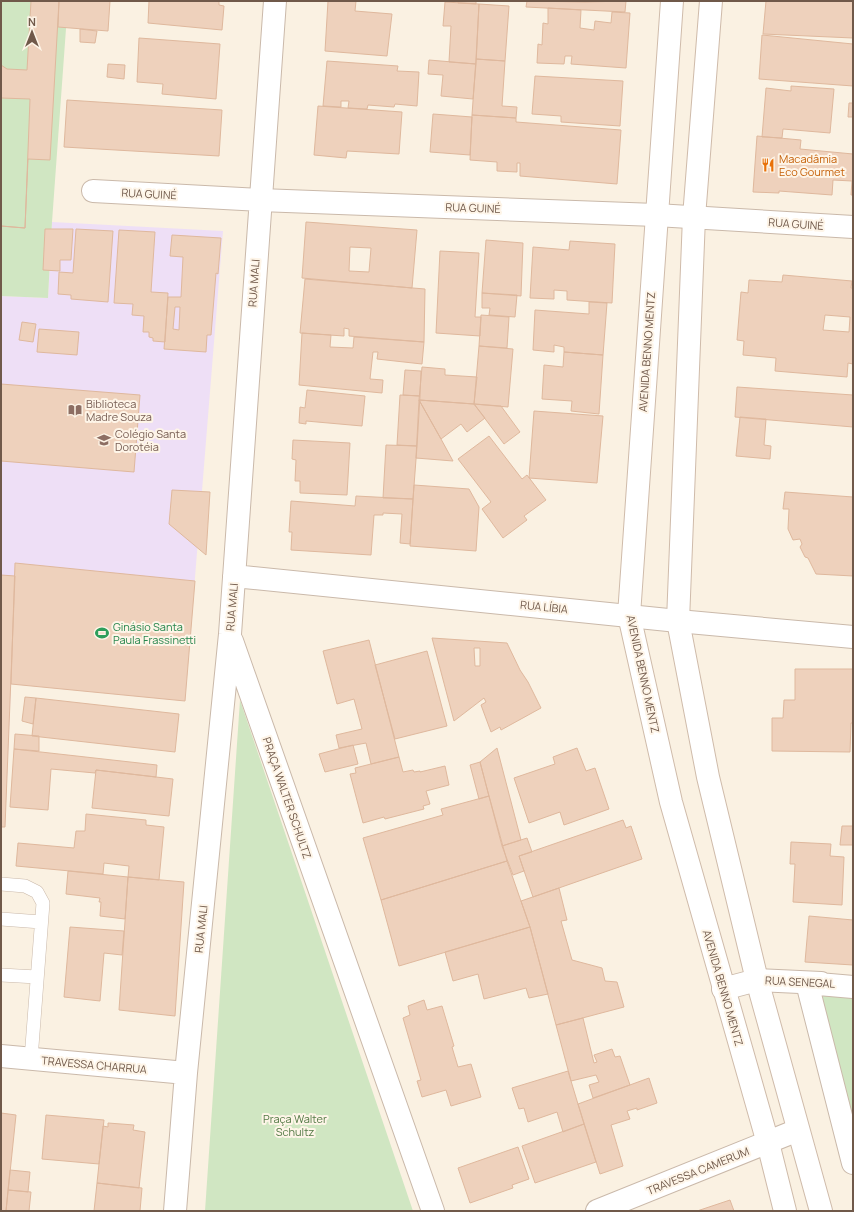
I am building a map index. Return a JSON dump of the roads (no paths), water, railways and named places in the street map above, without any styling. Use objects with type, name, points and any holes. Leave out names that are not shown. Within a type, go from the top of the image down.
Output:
[{"type":"street","name":"RUA MALI","points":[[175,1211],[186,1073],[230,634],[275,1]]},
{"type":"street","name":"AVENIDA BENNO MENTZ","points":[[672,1],[629,615],[671,802],[768,1143],[785,1211]]},
{"type":"street","points":[[711,1],[694,217],[678,621],[708,777],[757,980],[822,1211]]},
{"type":"street","name":"RUA GUINÉ","points":[[93,191],[260,200],[656,215],[853,227]]},
{"type":"street","name":"RUA LÍBIA","points":[[234,576],[678,621],[853,637]]},
{"type":"street","name":"PRAÇA WALTER SCHULTZ","points":[[230,634],[433,1211]]},
{"type":"street","name":"RUA SENEGAL","points":[[723,989],[757,980],[853,986]]},
{"type":"street","points":[[853,986],[807,983],[853,1163]]},
{"type":"street","name":"TRAVESSA CHARRUA","points":[[1,1056],[186,1073]]},
{"type":"street","name":"TRAVESSA CAMERUM","points":[[597,1211],[798,1130]]},
{"type":"lane","points":[[1,884],[25,886],[37,892],[43,903],[31,1059]]},
{"type":"lane","points":[[1,919],[41,922]]},
{"type":"lane","points":[[1,975],[37,977]]},
{"type":"place","name":"Macadâmia Eco Gourmet","points":[[768,165]]},
{"type":"place","name":"Biblioteca Madre Souza","points":[[75,410]]},
{"type":"place","name":"Colégio Santa Dorotéia","points":[[104,440]]},
{"type":"place","name":"Ginásio Santa Paula Frassinetti","points":[[102,633]]},
{"type":"park label","name":"Praça Walter Schultz","points":[[295,1125]]}]
